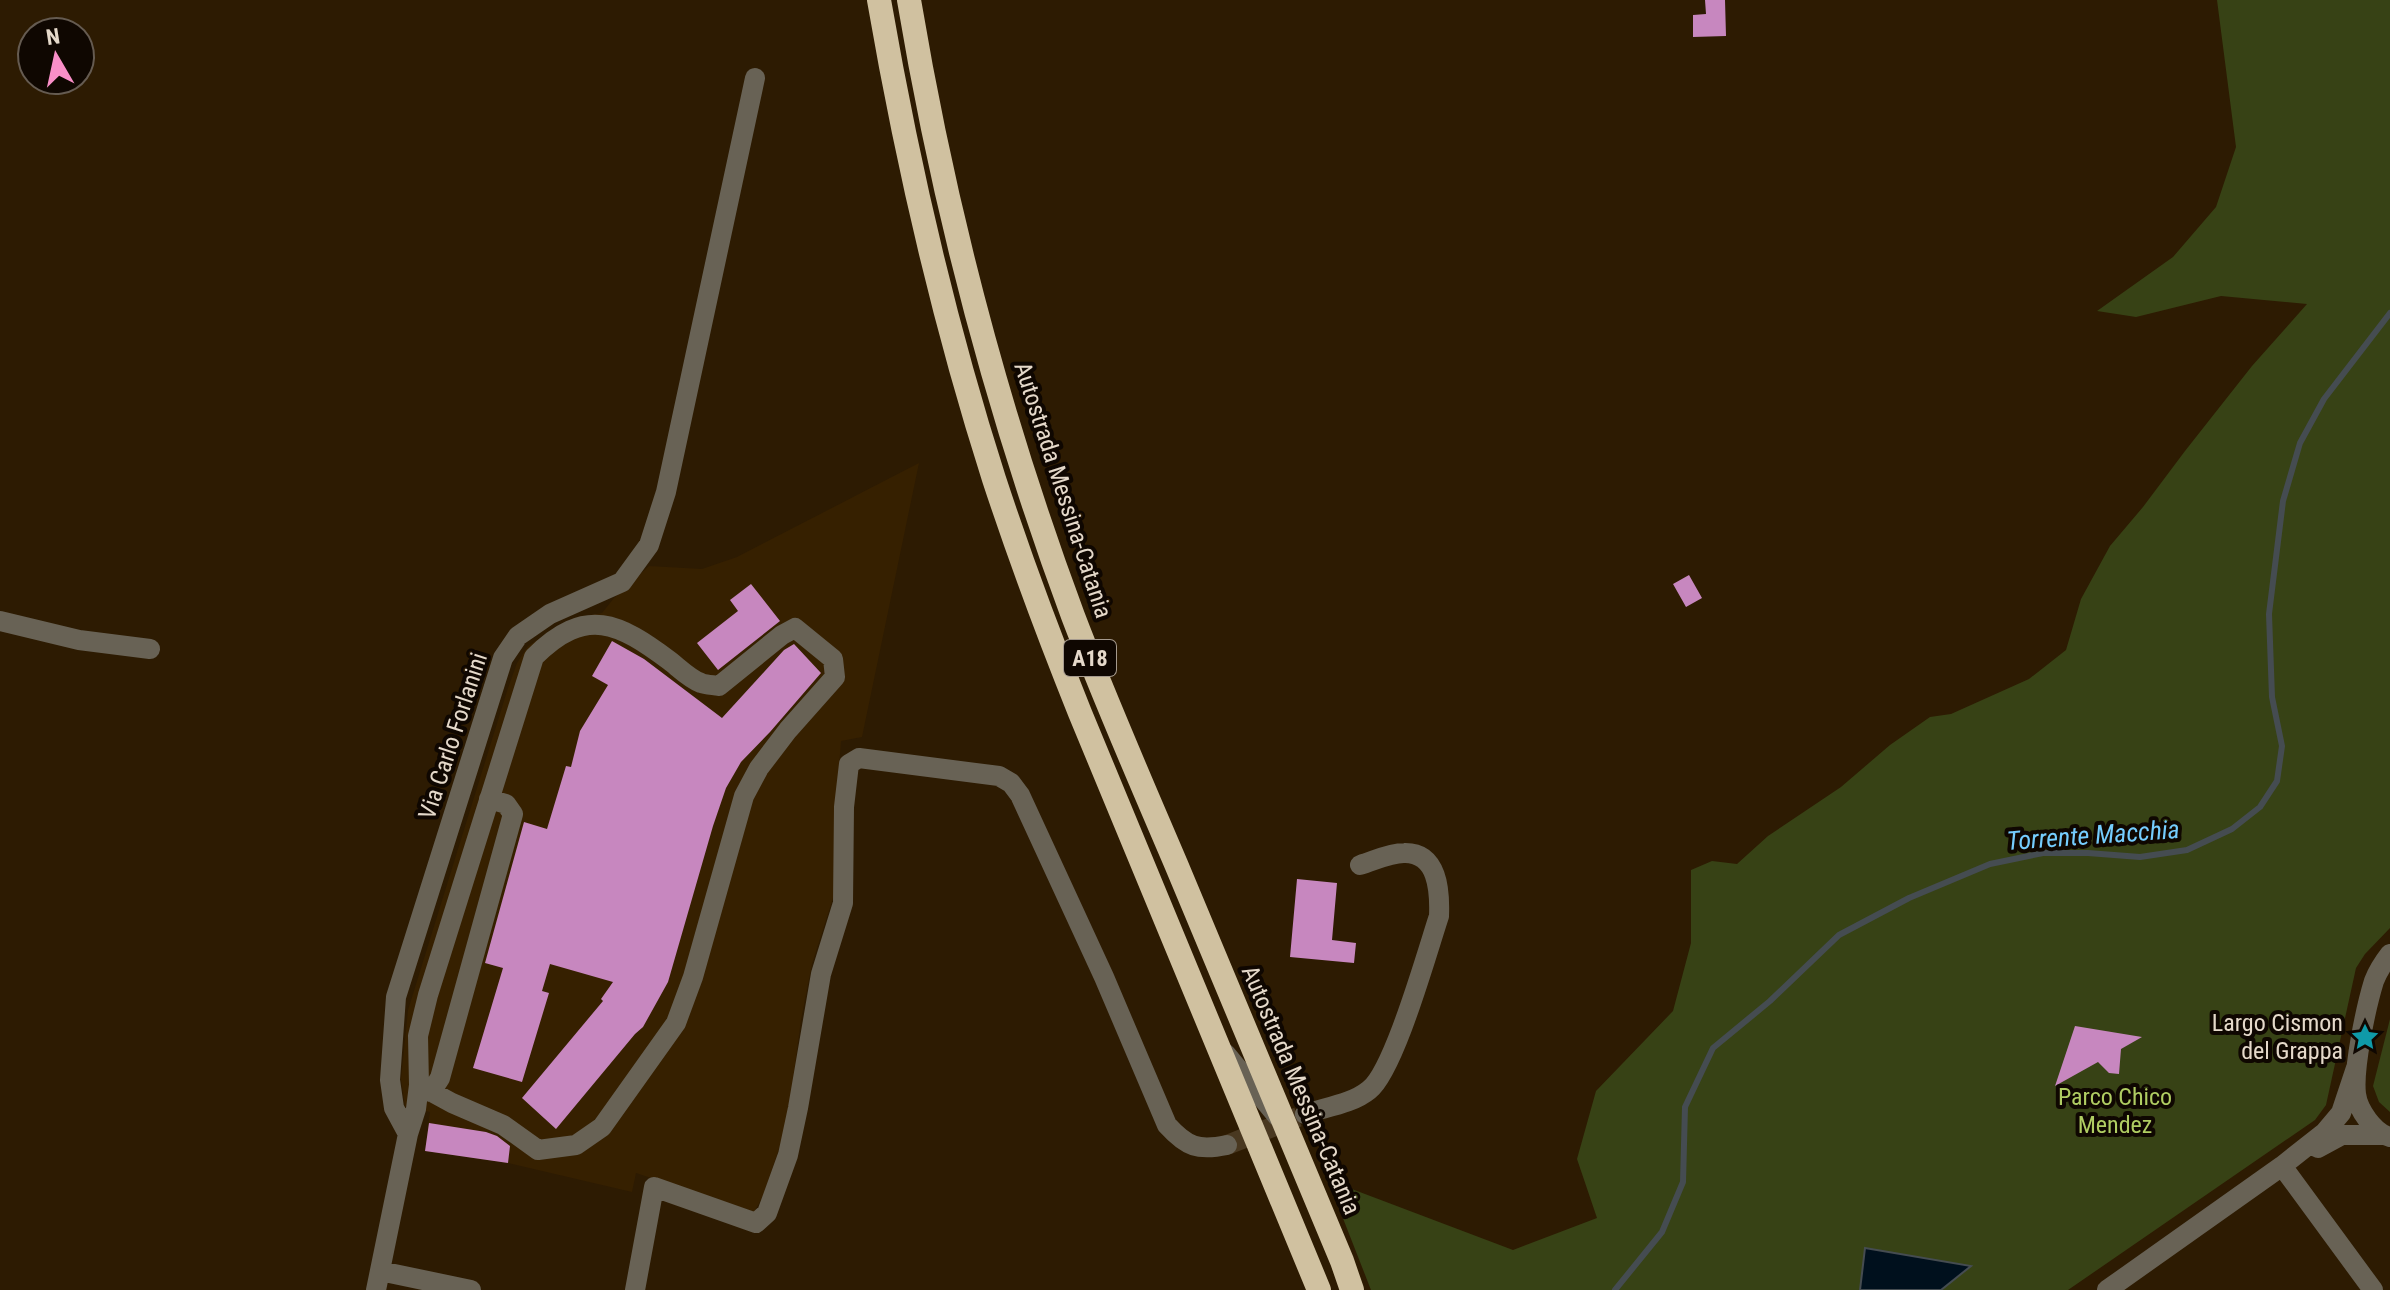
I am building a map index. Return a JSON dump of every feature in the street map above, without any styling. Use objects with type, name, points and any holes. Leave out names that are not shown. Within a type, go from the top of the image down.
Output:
[{"type":"highway","name":"A18","points":[[879,0],[905,138],[937,275],[994,479],[1045,625],[1080,713],[1319,1290]]},
{"type":"highway","name":"Autostrada Messina-Catania","points":[[909,0],[933,133],[965,269],[1023,470],[1073,616],[1246,1032],[1296,1121],[1352,1290]]},
{"type":"street","name":"Via Carlo Forlanini","points":[[408,1134],[394,1108],[390,1080],[396,997],[503,658],[518,636],[550,614],[622,582],[649,545],[666,492],[755,78]]},
{"type":"street","points":[[0,621],[79,640],[150,649]]},
{"type":"street","points":[[609,624],[638,637],[700,683],[719,686],[795,628],[833,659],[835,677],[788,730],[759,768],[744,796],[702,947],[676,1023],[602,1127],[576,1145],[538,1150],[503,1125],[425,1089],[418,1036],[428,995],[534,657],[560,635],[574,629],[609,624]]},
{"type":"street","points":[[635,1290],[654,1187],[756,1223],[767,1213],[788,1155],[821,974],[843,903],[844,807],[849,764],[859,758],[999,776],[1011,783],[1020,795],[1104,977],[1167,1125],[1191,1146],[1209,1149],[1227,1145]]},
{"type":"street","points":[[471,1290],[378,1281],[408,1134],[425,1089],[440,1078],[513,814],[506,804],[489,799]]},
{"type":"street","points":[[1218,1044],[1252,1086],[1296,1121],[1358,1098],[1373,1088],[1393,1052],[1439,916],[1440,895],[1429,863],[1417,854],[1401,853],[1360,865]]},
{"type":"street","points":[[2107,1290],[2325,1132],[2341,1113],[2356,1068],[2374,982],[2390,954]]},
{"type":"street","points":[[1246,1032],[1258,1140]]},
{"type":"street","points":[[2356,1068],[2356,1097],[2363,1114],[2386,1136]]},
{"type":"street","points":[[2282,1166],[2342,1135],[2386,1136]]},
{"type":"street","points":[[2282,1166],[2373,1290]]},
{"type":"shaded area","points":[[919,463],[862,737],[841,741],[834,895],[812,964],[787,1125],[763,1196],[754,1212],[636,1173],[632,1192],[508,1163],[425,1151],[430,1112],[405,1106],[401,1079],[408,1010],[508,688],[517,663],[528,646],[560,625],[602,613],[649,566],[702,569],[737,557]]},
{"type":"green space","name":"Parco Chico Mendez","points":[[2217,0],[2390,0],[2390,928],[2356,968],[2326,1105],[2315,1120],[2068,1290],[1371,1290],[1328,1180],[1513,1250],[1597,1218],[1577,1159],[1596,1091],[1673,1011],[1691,943],[1691,870],[1712,861],[1737,864],[1768,836],[1841,787],[1890,745],[1930,717],[1951,714],[2029,679],[2066,650],[2081,599],[2110,546],[2252,366],[2307,304],[2221,296],[2136,317],[2097,311],[2173,257],[2216,207],[2236,147]]},
{"type":"green space","points":[[2390,1019],[2390,1112],[2379,1102],[2373,1086]]},
{"type":"water","points":[[1865,1248],[1971,1266],[1941,1290],[1860,1290]]},
{"type":"building","points":[[1705,0],[1725,0],[1726,36],[1693,37],[1693,15],[1706,14]]},
{"type":"building","points":[[1689,575],[1702,598],[1686,607],[1673,584]]},
{"type":"building","points":[[751,584],[780,621],[718,670],[697,643],[738,611],[730,600]]},
{"type":"building","points":[[612,641],[644,659],[722,718],[784,650],[794,644],[821,673],[741,762],[726,788],[713,826],[668,982],[643,1027],[556,1129],[522,1098],[603,1001],[601,999],[613,982],[550,964],[542,991],[549,993],[522,1082],[473,1068],[503,968],[485,963],[524,822],[547,829],[566,766],[571,767],[580,731],[608,685],[592,676]]},
{"type":"building","points":[[1297,879],[1337,883],[1332,940],[1356,943],[1354,963],[1290,957]]},
{"type":"building","points":[[2075,1026],[2142,1037],[2121,1049],[2119,1074],[2109,1073],[2098,1062],[2055,1086]]},
{"type":"building","points":[[429,1123],[497,1136],[510,1146],[508,1163],[425,1151]]},
{"type":"waterway","name":"Torrente Macchia","points":[[1615,1290],[1662,1232],[1683,1182],[1685,1107],[1713,1048],[1770,1001],[1839,935],[1909,898],[1990,864],[2043,853],[2140,857],[2187,850],[2232,829],[2260,807],[2277,781],[2282,746],[2272,697],[2269,614],[2283,501],[2300,443],[2324,399],[2390,313]]},
{"type":"tunnel","points":[[1227,1145],[1298,1117]]},
{"type":"place","name":"Largo Cismon del Grappa","points":[[2365,1037]]}]
